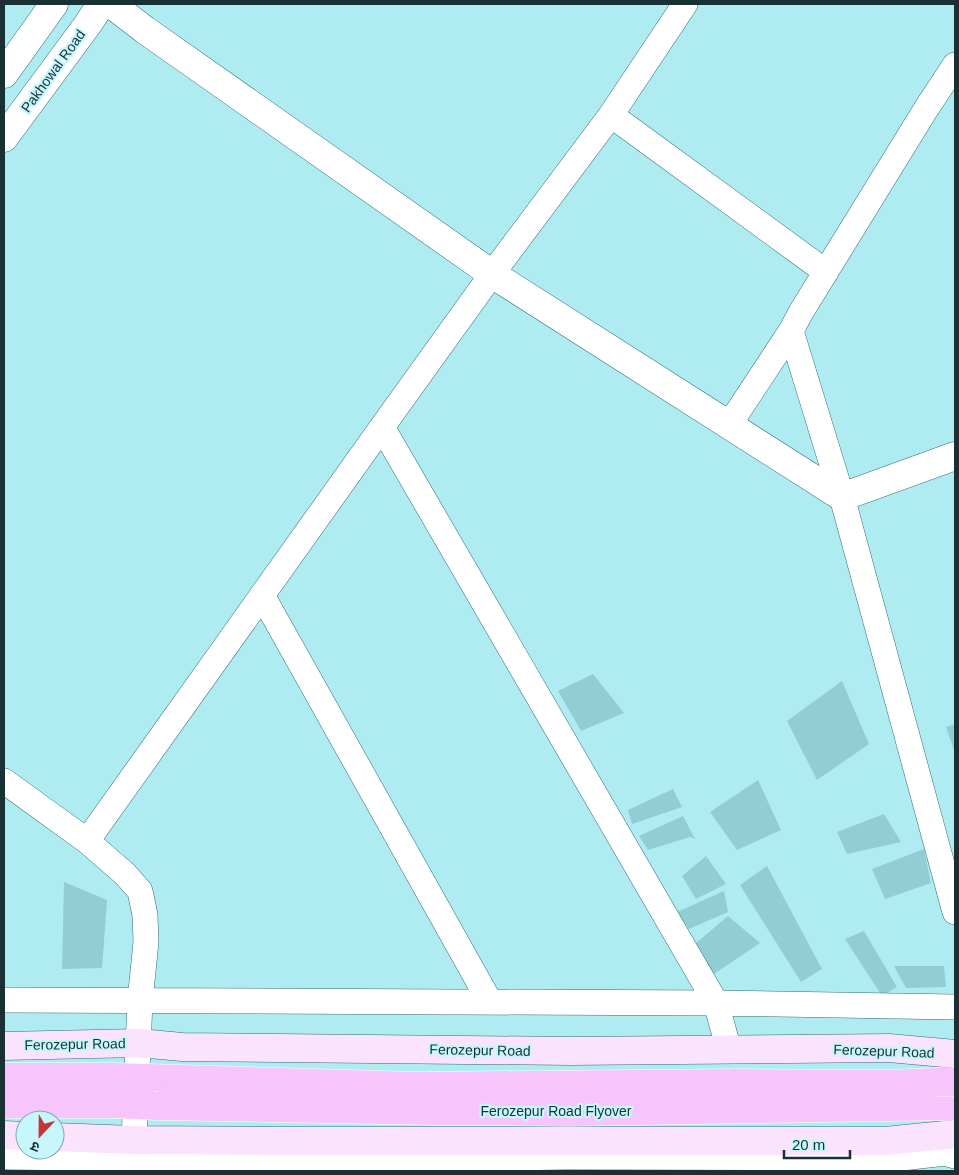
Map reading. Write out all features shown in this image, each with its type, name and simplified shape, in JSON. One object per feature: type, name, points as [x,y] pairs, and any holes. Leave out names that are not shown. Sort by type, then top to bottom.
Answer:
[{"type":"main road","name":"Ferozepur Road","points":[[4,1046],[139,1043],[182,1047],[570,1051],[889,1048],[955,1054]]},
{"type":"main road","name":"Ferozepur Road Flyover","points":[[4,1078],[112,1077],[416,1086],[738,1082],[885,1084],[949,1081]]},
{"type":"main road","points":[[949,1081],[954,1084],[955,1105]]},
{"type":"main road","name":"Ferozepur Road Flyover","points":[[4,1104],[114,1104],[427,1111],[571,1112],[955,1105]]},
{"type":"main road","points":[[65,1137],[134,1140],[342,1158],[566,1157],[885,1141],[955,1134]]},
{"type":"street","points":[[4,74],[56,4],[95,14]]},
{"type":"street","points":[[111,4],[145,30],[492,274],[842,497]]},
{"type":"street","points":[[87,841],[492,274],[611,115],[684,4]]},
{"type":"street","name":"Pakhowal Road","points":[[4,138],[95,14]]},
{"type":"street","points":[[729,425],[791,331],[926,108],[955,65]]},
{"type":"street","points":[[926,108],[955,96]]},
{"type":"street","points":[[611,115],[826,272]]},
{"type":"street","points":[[791,331],[842,497],[955,912]]},
{"type":"street","points":[[382,427],[716,1003],[729,1050]]},
{"type":"street","points":[[842,497],[955,456]]},
{"type":"street","points":[[262,595],[490,1002]]},
{"type":"street","points":[[4,781],[87,841],[125,874],[140,891],[145,915],[146,942],[140,1001],[134,1140]]},
{"type":"street","points":[[4,1000],[716,1003],[955,1007]]},
{"type":"street","points":[[566,1157],[902,1158],[945,1153],[955,1156]]},
{"type":"street","points":[[4,1157],[342,1158]]},
{"type":"building","points":[[593,674],[624,713],[581,731],[558,691]]},
{"type":"building","points":[[842,681],[869,744],[817,780],[787,721]]},
{"type":"building","points":[[955,724],[955,753],[946,727]]},
{"type":"building","points":[[758,780],[781,830],[737,850],[710,812]]},
{"type":"building","points":[[673,789],[682,807],[632,824],[628,810]]},
{"type":"building","points":[[884,814],[901,842],[847,854],[837,832]]},
{"type":"building","points":[[683,816],[695,839],[690,837],[648,850],[639,836]]},
{"type":"building","points":[[924,849],[931,883],[885,899],[872,869]]},
{"type":"building","points":[[706,856],[726,884],[696,899],[682,876]]},
{"type":"building","points":[[767,866],[822,969],[801,982],[740,885]]},
{"type":"building","points":[[64,882],[107,900],[102,968],[62,969]]},
{"type":"building","points":[[724,891],[728,912],[689,929],[677,912]]},
{"type":"building","points":[[728,916],[760,943],[714,974],[695,944]]},
{"type":"building","points":[[864,931],[897,987],[882,996],[845,939]]},
{"type":"building","points":[[894,966],[944,966],[946,987],[906,988]]}]
